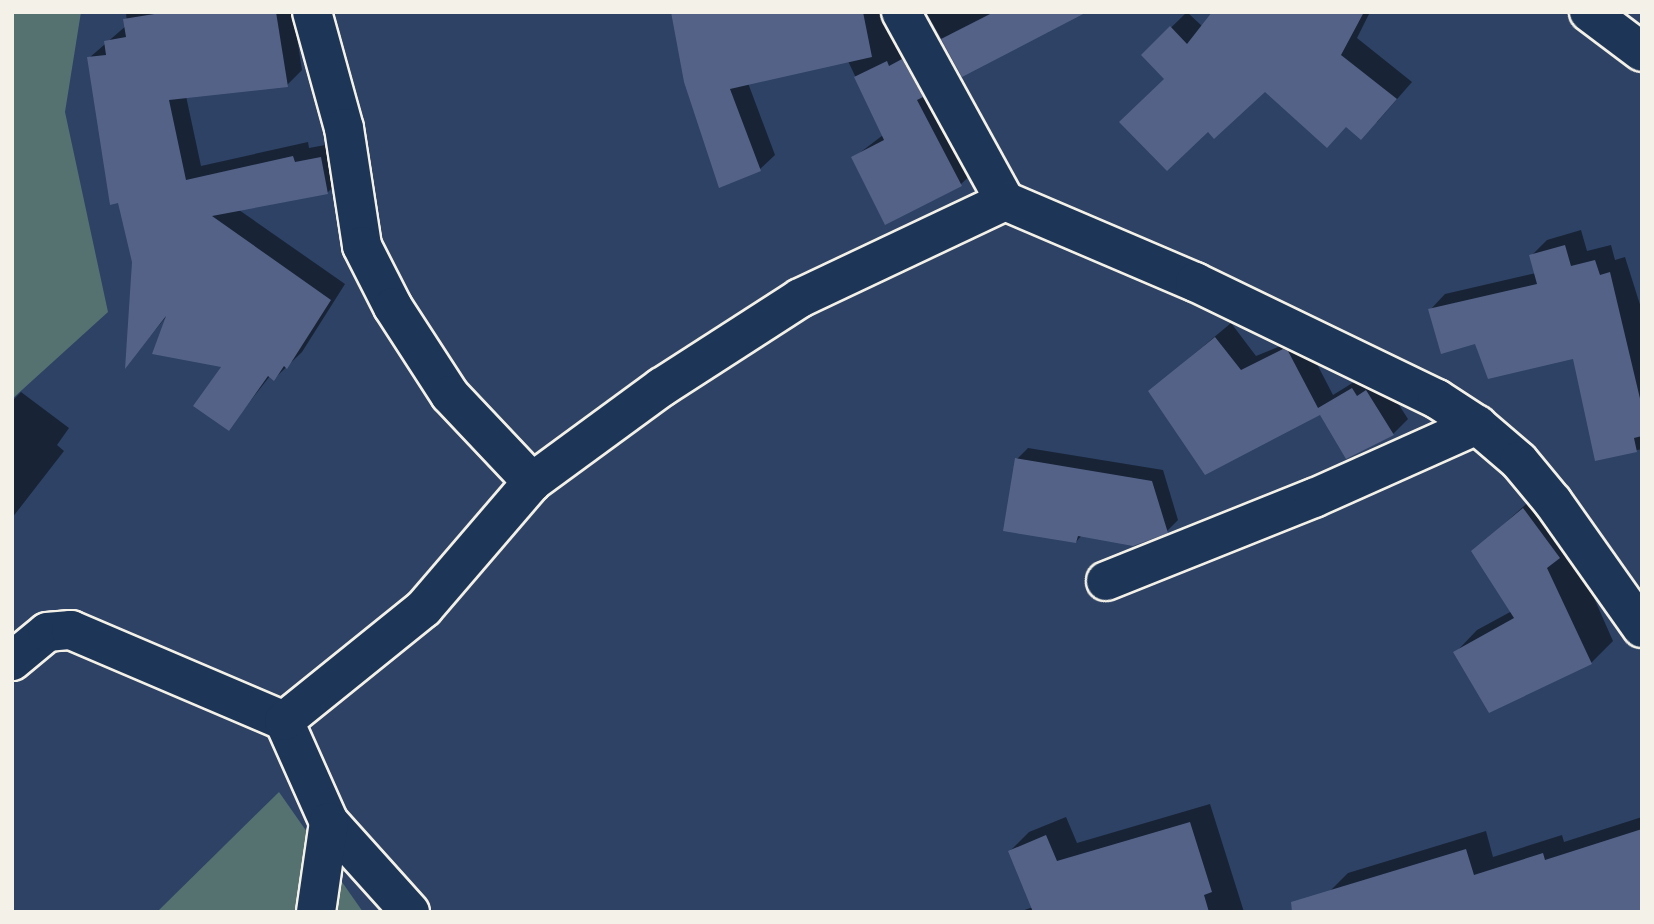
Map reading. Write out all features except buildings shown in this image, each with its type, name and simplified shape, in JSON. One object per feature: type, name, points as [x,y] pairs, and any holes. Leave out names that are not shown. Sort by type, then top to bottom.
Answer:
[{"type":"street","points":[[312,12],[344,128],[362,246],[393,307],[450,395],[532,482]]},
{"type":"street","points":[[901,12],[1005,201],[1195,282],[1437,399],[1476,425],[1519,461],[1553,502],[1642,628]]},
{"type":"street","points":[[1589,12],[1642,52]]},
{"type":"street","points":[[284,721],[424,608],[532,482],[662,387],[800,298],[1005,201]]},
{"type":"street","points":[[1106,580],[1314,498],[1476,425]]},
{"type":"street","points":[[12,661],[47,632],[71,630],[284,721],[328,822],[410,912]]},
{"type":"street","points":[[316,912],[328,822]]},
{"type":"green space","points":[[12,12],[81,12],[65,112],[108,312],[12,399]]},
{"type":"green space","points":[[279,792],[363,912],[157,912]]}]
